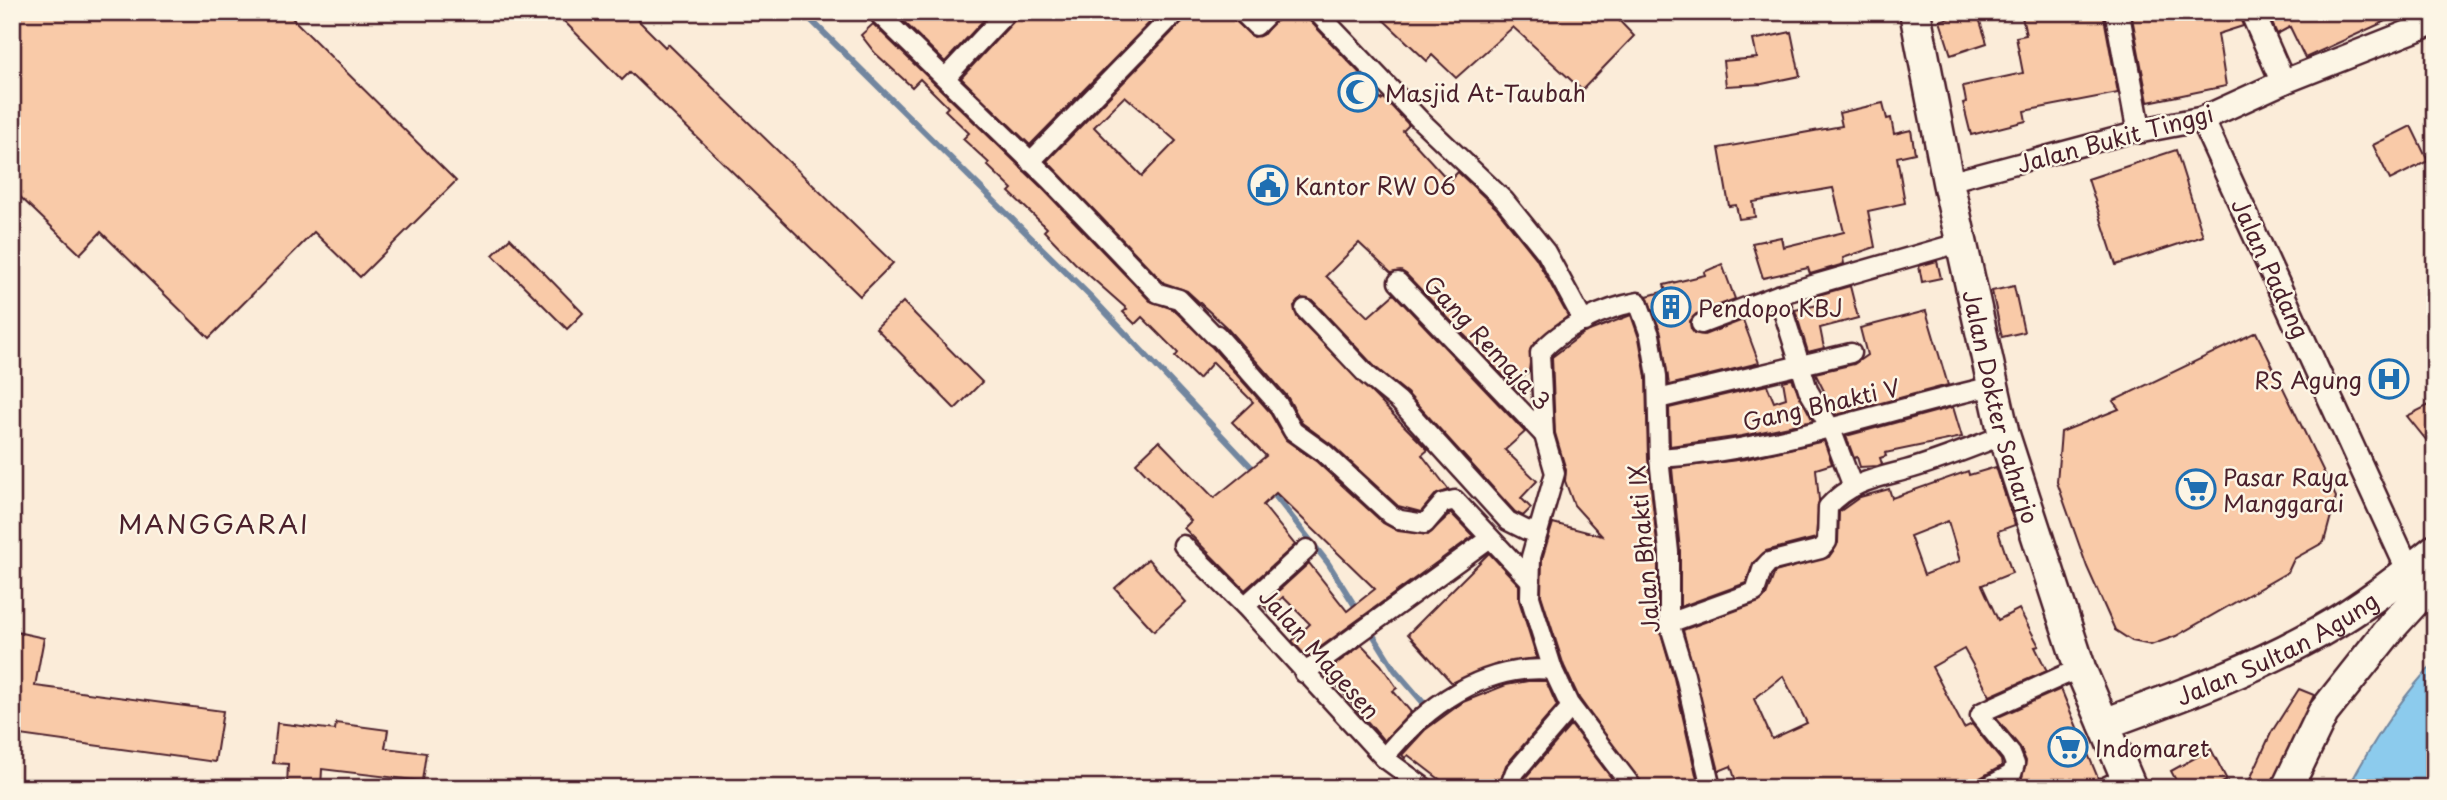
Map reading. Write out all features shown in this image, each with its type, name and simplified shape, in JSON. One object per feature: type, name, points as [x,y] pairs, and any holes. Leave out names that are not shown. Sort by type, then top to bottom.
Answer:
[{"type":"main road","name":"Jalan Dokter Saharjo","points":[[1915,12],[1948,182],[2004,435],[2080,668],[2104,724],[2119,784]]},
{"type":"main road","name":"Jalan Sultan Agung","points":[[2287,788],[2323,713],[2359,667],[2422,575],[2435,550]]},
{"type":"main road","name":"Jalan Sultan Agung","points":[[2104,724],[2217,680],[2319,633],[2422,575]]},
{"type":"main road","points":[[2319,633],[2340,633],[2355,642],[2360,652],[2359,667]]},
{"type":"street","points":[[877,12],[946,77],[1105,236],[1158,293],[1179,299],[1225,342],[1278,404],[1293,431],[1324,453],[1391,515],[1400,520],[1425,524],[1443,503],[1455,500],[1529,579]]},
{"type":"street","points":[[946,77],[1007,12]]},
{"type":"street","points":[[1030,162],[1176,12]]},
{"type":"street","points":[[1242,12],[1256,26],[1270,12]]},
{"type":"street","points":[[1317,12],[1420,120],[1504,200],[1546,252],[1584,322],[1553,337],[1540,353],[1544,435],[1555,472],[1531,557],[1529,579],[1532,607],[1553,670],[1571,707],[1633,788]]},
{"type":"street","points":[[2117,12],[2139,131]]},
{"type":"street","points":[[2252,12],[2283,82]]},
{"type":"street","name":"Jalan Bukit Tinggi","points":[[1948,182],[2139,131],[2202,119],[2283,82],[2435,22]]},
{"type":"street","name":"Jalan Padang","points":[[2202,119],[2422,575]]},
{"type":"street","points":[[1701,324],[1778,295],[1962,242]]},
{"type":"street","name":"Gang Remaja 3","points":[[1398,282],[1544,435]]},
{"type":"street","points":[[1778,295],[1799,366],[1812,399],[1832,429],[1853,487]]},
{"type":"street","name":"Jalan Bhakti IX","points":[[1584,322],[1614,308],[1640,304],[1654,355],[1659,458],[1667,516],[1669,624],[1685,675],[1711,788]]},
{"type":"street","points":[[1305,309],[1367,375],[1399,401],[1508,521],[1526,530],[1538,532]]},
{"type":"street","points":[[1658,399],[1851,353]]},
{"type":"street","name":"Gang Bhakti V","points":[[1659,458],[1711,455],[1832,429],[1993,386]]},
{"type":"street","points":[[1669,624],[1755,592],[1762,570],[1769,562],[1821,549],[1827,542],[1828,506],[1864,480],[1906,470],[2004,435]]},
{"type":"street","points":[[1304,673],[1490,538]]},
{"type":"street","name":"Jalan Magesen","points":[[1183,545],[1245,606],[1384,758],[1425,788]]},
{"type":"street","points":[[1245,606],[1307,549]]},
{"type":"street","points":[[1986,788],[2012,774],[2015,764],[2011,754],[1980,716],[1982,712],[2080,668]]},
{"type":"street","points":[[1384,758],[1405,731],[1475,682],[1514,672],[1553,670]]},
{"type":"street","points":[[1512,780],[1571,707]]},
{"type":"water","points":[[2435,662],[2435,788],[2348,788],[2387,722]]},
{"type":"building","points":[[12,12],[286,12],[456,181],[360,277],[314,232],[209,338],[101,232],[80,254],[12,189]]},
{"type":"building","points":[[555,12],[630,12],[665,47],[668,44],[893,263],[860,296],[630,72],[622,80]]},
{"type":"building","points":[[894,12],[991,12],[945,62]]},
{"type":"building","points":[[1018,12],[1160,12],[1030,145],[961,78],[1015,20]]},
{"type":"building","points":[[1187,12],[1231,12],[1234,20],[1254,37],[1264,34],[1281,12],[1306,12],[1309,20],[1370,84],[1381,100],[1384,98],[1409,125],[1403,131],[1449,181],[1458,172],[1496,208],[1536,258],[1568,316],[1532,346],[1529,371],[1513,386],[1406,274],[1401,271],[1391,273],[1359,243],[1326,276],[1368,317],[1394,294],[1525,432],[1505,450],[1537,481],[1521,498],[1531,508],[1523,516],[1515,512],[1407,393],[1375,367],[1313,301],[1302,298],[1294,306],[1297,317],[1428,450],[1422,455],[1449,490],[1435,495],[1421,512],[1398,506],[1332,445],[1302,423],[1287,396],[1226,327],[1187,291],[1164,283],[1047,161],[1184,20]],"holes":[[[1125,96],[1176,141],[1142,176],[1094,127]]]},
{"type":"building","points":[[1375,12],[1611,12],[1634,36],[1582,90],[1513,27],[1456,78],[1432,55],[1427,61]]},
{"type":"building","points":[[1968,12],[1977,12],[1987,43],[1951,55],[1940,21]]},
{"type":"building","points":[[2021,12],[2103,12],[2118,93],[2024,111],[2026,121],[1971,135],[1963,103],[1966,102],[1963,86],[2023,73],[2016,37],[2026,35]]},
{"type":"building","points":[[2131,12],[2238,12],[2243,26],[2218,34],[2226,86],[2148,102]]},
{"type":"building","points":[[2267,12],[2406,12],[2305,58],[2290,27],[2277,34]]},
{"type":"building","points":[[873,24],[1042,188],[1150,301],[1173,309],[1212,347],[1269,411],[1286,440],[1317,462],[1383,523],[1398,531],[1428,535],[1451,513],[1473,536],[1307,657],[1292,641],[1310,624],[1283,597],[1269,611],[1263,605],[1309,563],[1347,611],[1375,589],[1276,493],[1263,505],[1295,545],[1245,590],[1184,528],[1191,521],[1136,463],[1159,441],[1214,498],[1266,456],[1232,422],[1253,402],[1213,362],[1198,379],[1175,357],[1178,353],[1142,317],[1135,324],[1123,312],[1127,309],[1044,231],[1047,228],[1009,192],[1012,189],[963,139],[969,133],[945,110],[948,107],[920,79],[912,87],[875,53],[861,35]]},
{"type":"building","points":[[1791,32],[1800,76],[1762,84],[1726,86],[1723,61],[1757,58],[1753,40]]},
{"type":"building","points":[[1883,103],[1887,119],[1891,118],[1894,134],[1911,130],[1915,153],[1897,157],[1905,203],[1868,211],[1875,247],[1843,258],[1844,264],[1810,274],[1808,268],[1763,278],[1752,243],[1781,237],[1783,247],[1844,232],[1833,188],[1753,202],[1755,217],[1739,219],[1736,205],[1729,206],[1719,148],[1842,126],[1839,113]]},
{"type":"building","points":[[2411,126],[2428,161],[2390,180],[2373,145]]},
{"type":"building","points":[[2176,150],[2203,236],[2116,265],[2088,179]]},
{"type":"building","points":[[510,238],[583,313],[567,329],[493,255]]},
{"type":"building","points":[[1937,261],[1941,278],[1922,282],[1919,266]]},
{"type":"building","points":[[1722,264],[1735,299],[1696,314],[1690,321],[1691,329],[1694,333],[1704,335],[1743,320],[1759,363],[1669,385],[1661,333],[1647,296],[1666,291],[1664,285],[1705,275],[1704,272]]},
{"type":"building","points":[[1850,286],[1858,318],[1820,328],[1824,348],[1808,352],[1795,310],[1818,305],[1815,296]]},
{"type":"building","points":[[2014,286],[2024,332],[2002,337],[1992,291]]},
{"type":"building","points":[[903,302],[982,382],[955,409],[876,328]]},
{"type":"building","points":[[1926,311],[1948,385],[1836,415],[1815,373],[1854,364],[1867,355],[1860,328]]},
{"type":"building","points":[[1631,315],[1639,338],[1646,377],[1648,458],[1658,553],[1658,623],[1674,678],[1699,788],[1644,788],[1579,698],[1564,666],[1541,595],[1542,559],[1553,523],[1602,536],[1574,505],[1565,481],[1566,470],[1555,433],[1552,357],[1584,333]]},
{"type":"building","name":"Pasar Raya Manggarai","points":[[2256,332],[2336,497],[2324,542],[2294,559],[2288,572],[2176,636],[2151,645],[2132,641],[2115,630],[2087,567],[2057,482],[2061,432],[2119,409],[2113,401]]},
{"type":"building","points":[[1792,379],[1813,421],[1742,436],[1670,446],[1669,408],[1767,385],[1774,402],[1786,398],[1783,381]]},
{"type":"building","points":[[2435,402],[2435,451],[2407,416]]},
{"type":"building","points":[[1953,407],[1962,437],[1885,453],[1886,456],[1880,458],[1882,464],[1878,466],[1860,467],[1857,457],[1854,458],[1846,436]]},
{"type":"building","points":[[1824,441],[1832,464],[1816,469],[1819,500],[1816,538],[1766,551],[1753,563],[1746,583],[1680,607],[1680,551],[1672,468],[1746,459]]},
{"type":"building","points":[[1996,467],[2015,525],[1998,531],[2012,573],[1982,585],[1998,620],[2019,609],[2039,646],[2035,647],[2047,671],[1990,696],[1964,649],[1932,667],[1964,728],[1972,724],[2001,760],[2002,766],[1980,778],[1975,788],[1738,788],[1731,766],[1719,771],[1683,630],[1759,602],[1766,596],[1775,572],[1829,557],[1838,543],[1839,512],[1860,497],[1889,489],[1892,498],[1968,471],[1969,475]],"holes":[[[1948,521],[1960,561],[1924,575],[1910,536]],[[1783,676],[1807,723],[1772,739],[1754,699]]]},
{"type":"building","points":[[1489,553],[1519,585],[1519,600],[1537,658],[1500,663],[1452,683],[1408,634]]},
{"type":"building","points":[[1148,559],[1186,602],[1154,631],[1115,588]]},
{"type":"building","points":[[12,631],[44,638],[35,686],[223,711],[215,762],[12,734]]},
{"type":"building","points":[[1362,645],[1381,665],[1397,688],[1393,691],[1411,712],[1384,741],[1325,672]]},
{"type":"building","points":[[1546,681],[1557,706],[1506,765],[1498,788],[1451,788],[1408,755],[1405,758],[1402,755],[1425,730],[1463,702],[1506,685]]},
{"type":"building","points":[[2061,689],[2098,778],[2089,788],[2010,788],[2021,781],[2026,761],[2020,747],[1996,718]]},
{"type":"building","points":[[2299,689],[2314,695],[2270,788],[2246,788],[2271,733]]},
{"type":"building","points":[[277,723],[335,730],[336,723],[388,730],[385,748],[426,753],[422,781],[322,769],[321,788],[287,786],[288,764],[273,763]]},
{"type":"building","points":[[1571,725],[1619,788],[1521,788],[1525,778]]},
{"type":"building","points":[[2211,749],[2227,780],[2213,788],[2180,788],[2171,771]]},
{"type":"waterway","points":[[803,12],[1093,299],[1256,472]]},
{"type":"waterway","points":[[1269,488],[1328,563],[1395,670],[1427,707]]},
{"type":"place","name":"Masjid At-Taubah","points":[[1358,92]]},
{"type":"place","name":"Kantor RW 06","points":[[1268,185]]},
{"type":"place","name":"Pendopo KBJ","points":[[1671,307]]},
{"type":"place","name":"RS Agung","points":[[2389,379]]},
{"type":"place","name":"Pasar Raya Manggarai","points":[[2196,489]]},
{"type":"place","name":"Indomaret","points":[[2068,747]]},
{"type":"district","name":"MANGGARAI","points":[[214,523]]}]
